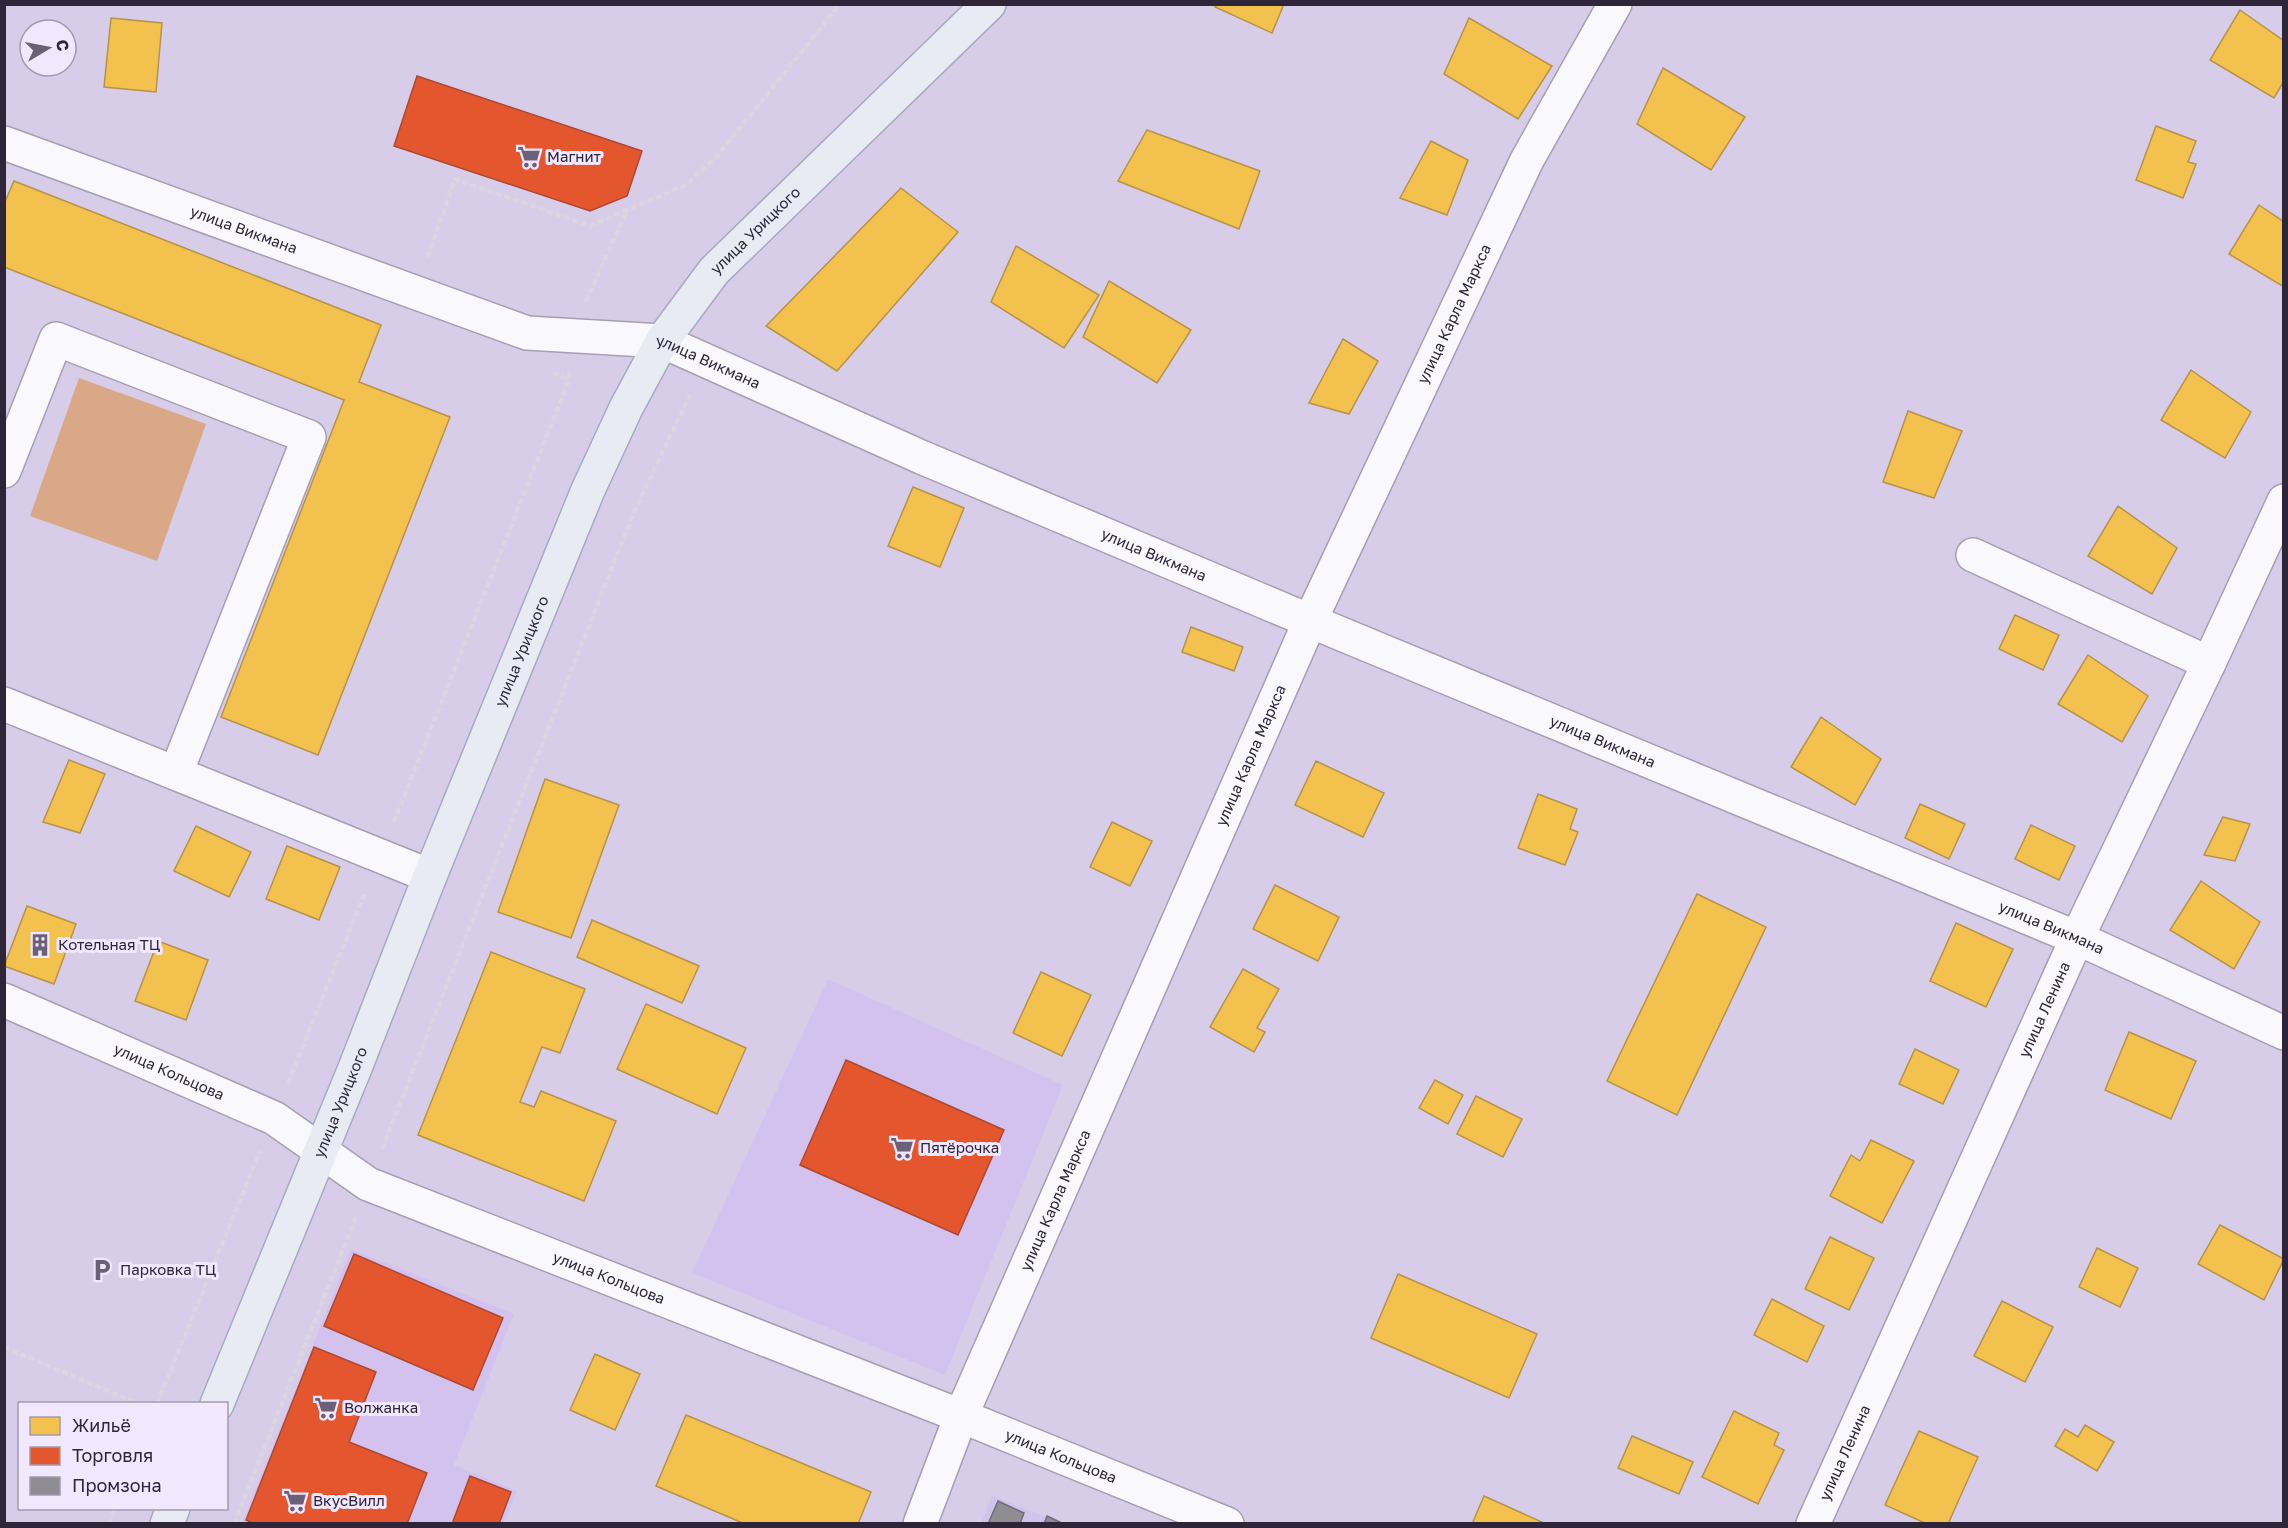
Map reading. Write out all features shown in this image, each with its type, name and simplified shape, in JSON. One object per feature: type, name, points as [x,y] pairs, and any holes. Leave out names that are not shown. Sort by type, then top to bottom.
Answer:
[{"type":"main road","name":"улица Урицкого","points":[[218,1402],[322,1151],[430,876],[588,490],[626,408],[662,341],[714,271],[989,4]]},
{"type":"main road","points":[[167,1524],[173,1510]]},
{"type":"street","name":"улица Карла Маркса","points":[[920,1524],[961,1416],[1310,621],[1527,160],[1615,4]]},
{"type":"street","name":"улица Викмана","points":[[4,143],[526,333],[662,341],[921,457],[1310,621],[2077,938],[2283,1033]]},
{"type":"street","points":[[4,471],[56,339],[309,437],[176,773]]},
{"type":"street","name":"улица Ленина","points":[[1813,1524],[2077,938],[2209,663],[2283,501]]},
{"type":"street","points":[[1973,555],[2209,663]]},
{"type":"street","points":[[4,704],[430,876]]},
{"type":"street","name":"улица Кольцова","points":[[4,1000],[274,1118],[368,1184],[961,1416],[1227,1524]]},
{"type":"path","points":[[415,292],[455,179],[590,226],[686,185],[717,156],[840,4]]},
{"type":"path","points":[[569,380],[571,336],[627,211]]},
{"type":"path","points":[[234,1524],[634,512],[708,361]]},
{"type":"path","points":[[4,1347],[134,1402]]},
{"type":"path","points":[[108,1524],[115,1510]]},
{"type":"shaded area","points":[[79,378],[206,424],[157,561],[30,516]]},
{"type":"shaded area","points":[[828,979],[1063,1085],[945,1375],[692,1273]]},
{"type":"shaded area","points":[[351,1249],[514,1314],[454,1465],[517,1491],[504,1523],[242,1524]]},
{"type":"shaded area","points":[[992,1496],[1061,1523],[981,1524]]},
{"type":"building: Жильё","points":[[1217,4],[1284,4],[1272,33],[1215,7]]},
{"type":"building: Жильё","points":[[2240,10],[2284,41],[2284,81],[2274,98],[2210,60]]},
{"type":"building: Жильё","points":[[111,18],[162,23],[156,92],[104,87]]},
{"type":"building: Жильё","points":[[1469,18],[1552,66],[1518,119],[1444,74]]},
{"type":"building: Жильё","points":[[1663,68],[1745,117],[1711,170],[1637,124]]},
{"type":"building: Жильё","points":[[2156,126],[2196,141],[2188,162],[2196,164],[2183,198],[2136,180]]},
{"type":"building: Жильё","points":[[1147,130],[1260,171],[1239,229],[1118,181]]},
{"type":"building: Жильё","points":[[1431,141],[1468,160],[1447,215],[1400,198]]},
{"type":"building: Жильё","points":[[14,181],[381,325],[359,382],[450,417],[318,755],[221,717],[344,400],[4,267],[4,204]]},
{"type":"building: Жильё","points":[[901,188],[958,232],[837,371],[766,326]]},
{"type":"building: Жильё","points":[[2259,205],[2284,222],[2284,287],[2229,254]]},
{"type":"building: Жильё","points":[[1016,246],[1099,295],[1064,348],[991,302]]},
{"type":"building: Жильё","points":[[1109,281],[1191,330],[1157,383],[1083,337]]},
{"type":"building: Жильё","points":[[1343,339],[1378,361],[1349,414],[1309,403]]},
{"type":"building: Жильё","points":[[2191,370],[2251,412],[2225,458],[2161,420]]},
{"type":"building: Жильё","points":[[1908,411],[1962,431],[1934,498],[1883,482]]},
{"type":"building: Жильё","points":[[913,487],[964,508],[940,567],[888,546]]},
{"type":"building: Жильё","points":[[2118,506],[2177,548],[2152,594],[2088,556]]},
{"type":"building: Жильё","points":[[2015,615],[2059,635],[2043,670],[1999,649]]},
{"type":"building: Жильё","points":[[1191,627],[1243,647],[1234,671],[1182,652]]},
{"type":"building: Жильё","points":[[2088,655],[2148,696],[2122,742],[2058,704]]},
{"type":"building: Жильё","points":[[1821,717],[1881,759],[1855,805],[1791,767]]},
{"type":"building: Жильё","points":[[69,760],[105,774],[80,833],[43,822]]},
{"type":"building: Жильё","points":[[1316,761],[1384,793],[1363,837],[1295,805]]},
{"type":"building: Жильё","points":[[545,779],[619,805],[571,938],[498,912]]},
{"type":"building: Жильё","points":[[1538,794],[1577,809],[1570,829],[1578,832],[1565,865],[1518,848]]},
{"type":"building: Жильё","points":[[1920,804],[1965,824],[1949,859],[1905,838]]},
{"type":"building: Жильё","points":[[2223,817],[2250,824],[2235,861],[2204,855]]},
{"type":"building: Жильё","points":[[1112,822],[1152,841],[1130,886],[1090,867]]},
{"type":"building: Жильё","points":[[2031,825],[2075,846],[2059,880],[2015,859]]},
{"type":"building: Жильё","points":[[196,826],[251,852],[229,897],[174,871]]},
{"type":"building: Жильё","points":[[287,846],[340,867],[319,920],[266,899]]},
{"type":"building: Жильё","points":[[2201,881],[2260,922],[2234,969],[2170,930]]},
{"type":"building: Жильё","points":[[1275,885],[1339,917],[1318,961],[1253,929]]},
{"type":"building: Жильё","points":[[1697,894],[1766,927],[1677,1115],[1607,1081]]},
{"type":"building: Жильё","name":"Котельная ТЦ","points":[[27,906],[76,924],[54,984],[4,966]]},
{"type":"building: Жильё","points":[[592,920],[699,966],[682,1003],[577,957]]},
{"type":"building: Жильё","points":[[1956,923],[2013,949],[1986,1007],[1930,981]]},
{"type":"building: Жильё","points":[[158,941],[208,960],[186,1020],[135,1001]]},
{"type":"building: Жильё","points":[[491,952],[585,989],[560,1053],[542,1047],[520,1102],[534,1107],[541,1091],[616,1121],[584,1201],[418,1135]]},
{"type":"building: Жильё","points":[[1243,969],[1279,989],[1257,1028],[1265,1032],[1254,1052],[1210,1027]]},
{"type":"building: Жильё","points":[[1041,972],[1091,995],[1062,1056],[1013,1033]]},
{"type":"building: Жильё","points":[[646,1004],[746,1048],[717,1114],[617,1069]]},
{"type":"building: Жильё","points":[[2129,1032],[2196,1061],[2171,1119],[2105,1090]]},
{"type":"building: Жильё","points":[[1915,1049],[1959,1070],[1943,1104],[1899,1084]]},
{"type":"building: Жильё","points":[[1435,1080],[1463,1095],[1448,1124],[1419,1108]]},
{"type":"building: Жильё","points":[[1476,1096],[1522,1119],[1503,1157],[1457,1134]]},
{"type":"building: Жильё","points":[[1871,1140],[1914,1161],[1882,1223],[1830,1196],[1851,1155],[1860,1161]]},
{"type":"building: Жильё","points":[[2220,1225],[2284,1259],[2264,1300],[2198,1264]]},
{"type":"building: Жильё","points":[[1830,1237],[1874,1258],[1849,1310],[1805,1289]]},
{"type":"building: Жильё","points":[[2097,1248],[2138,1268],[2120,1307],[2079,1287]]},
{"type":"building: Жильё","points":[[1398,1274],[1537,1334],[1509,1398],[1371,1338]]},
{"type":"building: Жильё","points":[[1772,1299],[1824,1326],[1807,1362],[1754,1335]]},
{"type":"building: Жильё","points":[[2002,1301],[2053,1327],[2025,1382],[1974,1356]]},
{"type":"building: Жильё","points":[[595,1354],[640,1374],[615,1430],[570,1410]]},
{"type":"building: Жильё","points":[[1734,1411],[1779,1433],[1774,1445],[1784,1450],[1758,1504],[1702,1477]]},
{"type":"building: Жильё","points":[[686,1415],[871,1492],[858,1524],[745,1524],[656,1486]]},
{"type":"building: Жильё","points":[[2085,1425],[2114,1442],[2097,1471],[2055,1446],[2065,1429],[2078,1437]]},
{"type":"building: Жильё","points":[[1919,1431],[1978,1457],[1948,1524],[1927,1524],[1885,1505]]},
{"type":"building: Жильё","points":[[1632,1436],[1693,1462],[1679,1494],[1618,1468]]},
{"type":"building: Жильё","points":[[1484,1496],[1544,1523],[1472,1524]]},
{"type":"building: Торговля","points":[[417,76],[642,151],[627,196],[590,211],[394,146]]},
{"type":"building: Торговля","name":"Пятёрочка","points":[[846,1060],[1004,1130],[958,1235],[800,1165]]},
{"type":"building: Торговля","points":[[354,1254],[503,1318],[473,1390],[324,1326]]},
{"type":"building: Торговля","name":"Волжанка","points":[[314,1347],[376,1372],[349,1442],[427,1473],[407,1524],[255,1524],[246,1520]]},
{"type":"building: Торговля","points":[[470,1476],[511,1492],[499,1524],[452,1524]]},
{"type":"building: Промзона","points":[[998,1501],[1024,1513],[1020,1524],[988,1524]]},
{"type":"building: Промзона","points":[[1047,1516],[1064,1524],[1044,1524]]},
{"type":"place","name":"Магнит","points":[[529,157]]},
{"type":"place","name":"Котельная ТЦ","points":[[40,945]]},
{"type":"place","name":"Пятёрочка","points":[[902,1148]]},
{"type":"place","name":"Парковка ТЦ","points":[[102,1270]]},
{"type":"place","name":"Волжанка","points":[[326,1408]]},
{"type":"place","name":"ВкусВилл","points":[[295,1501]]}]
